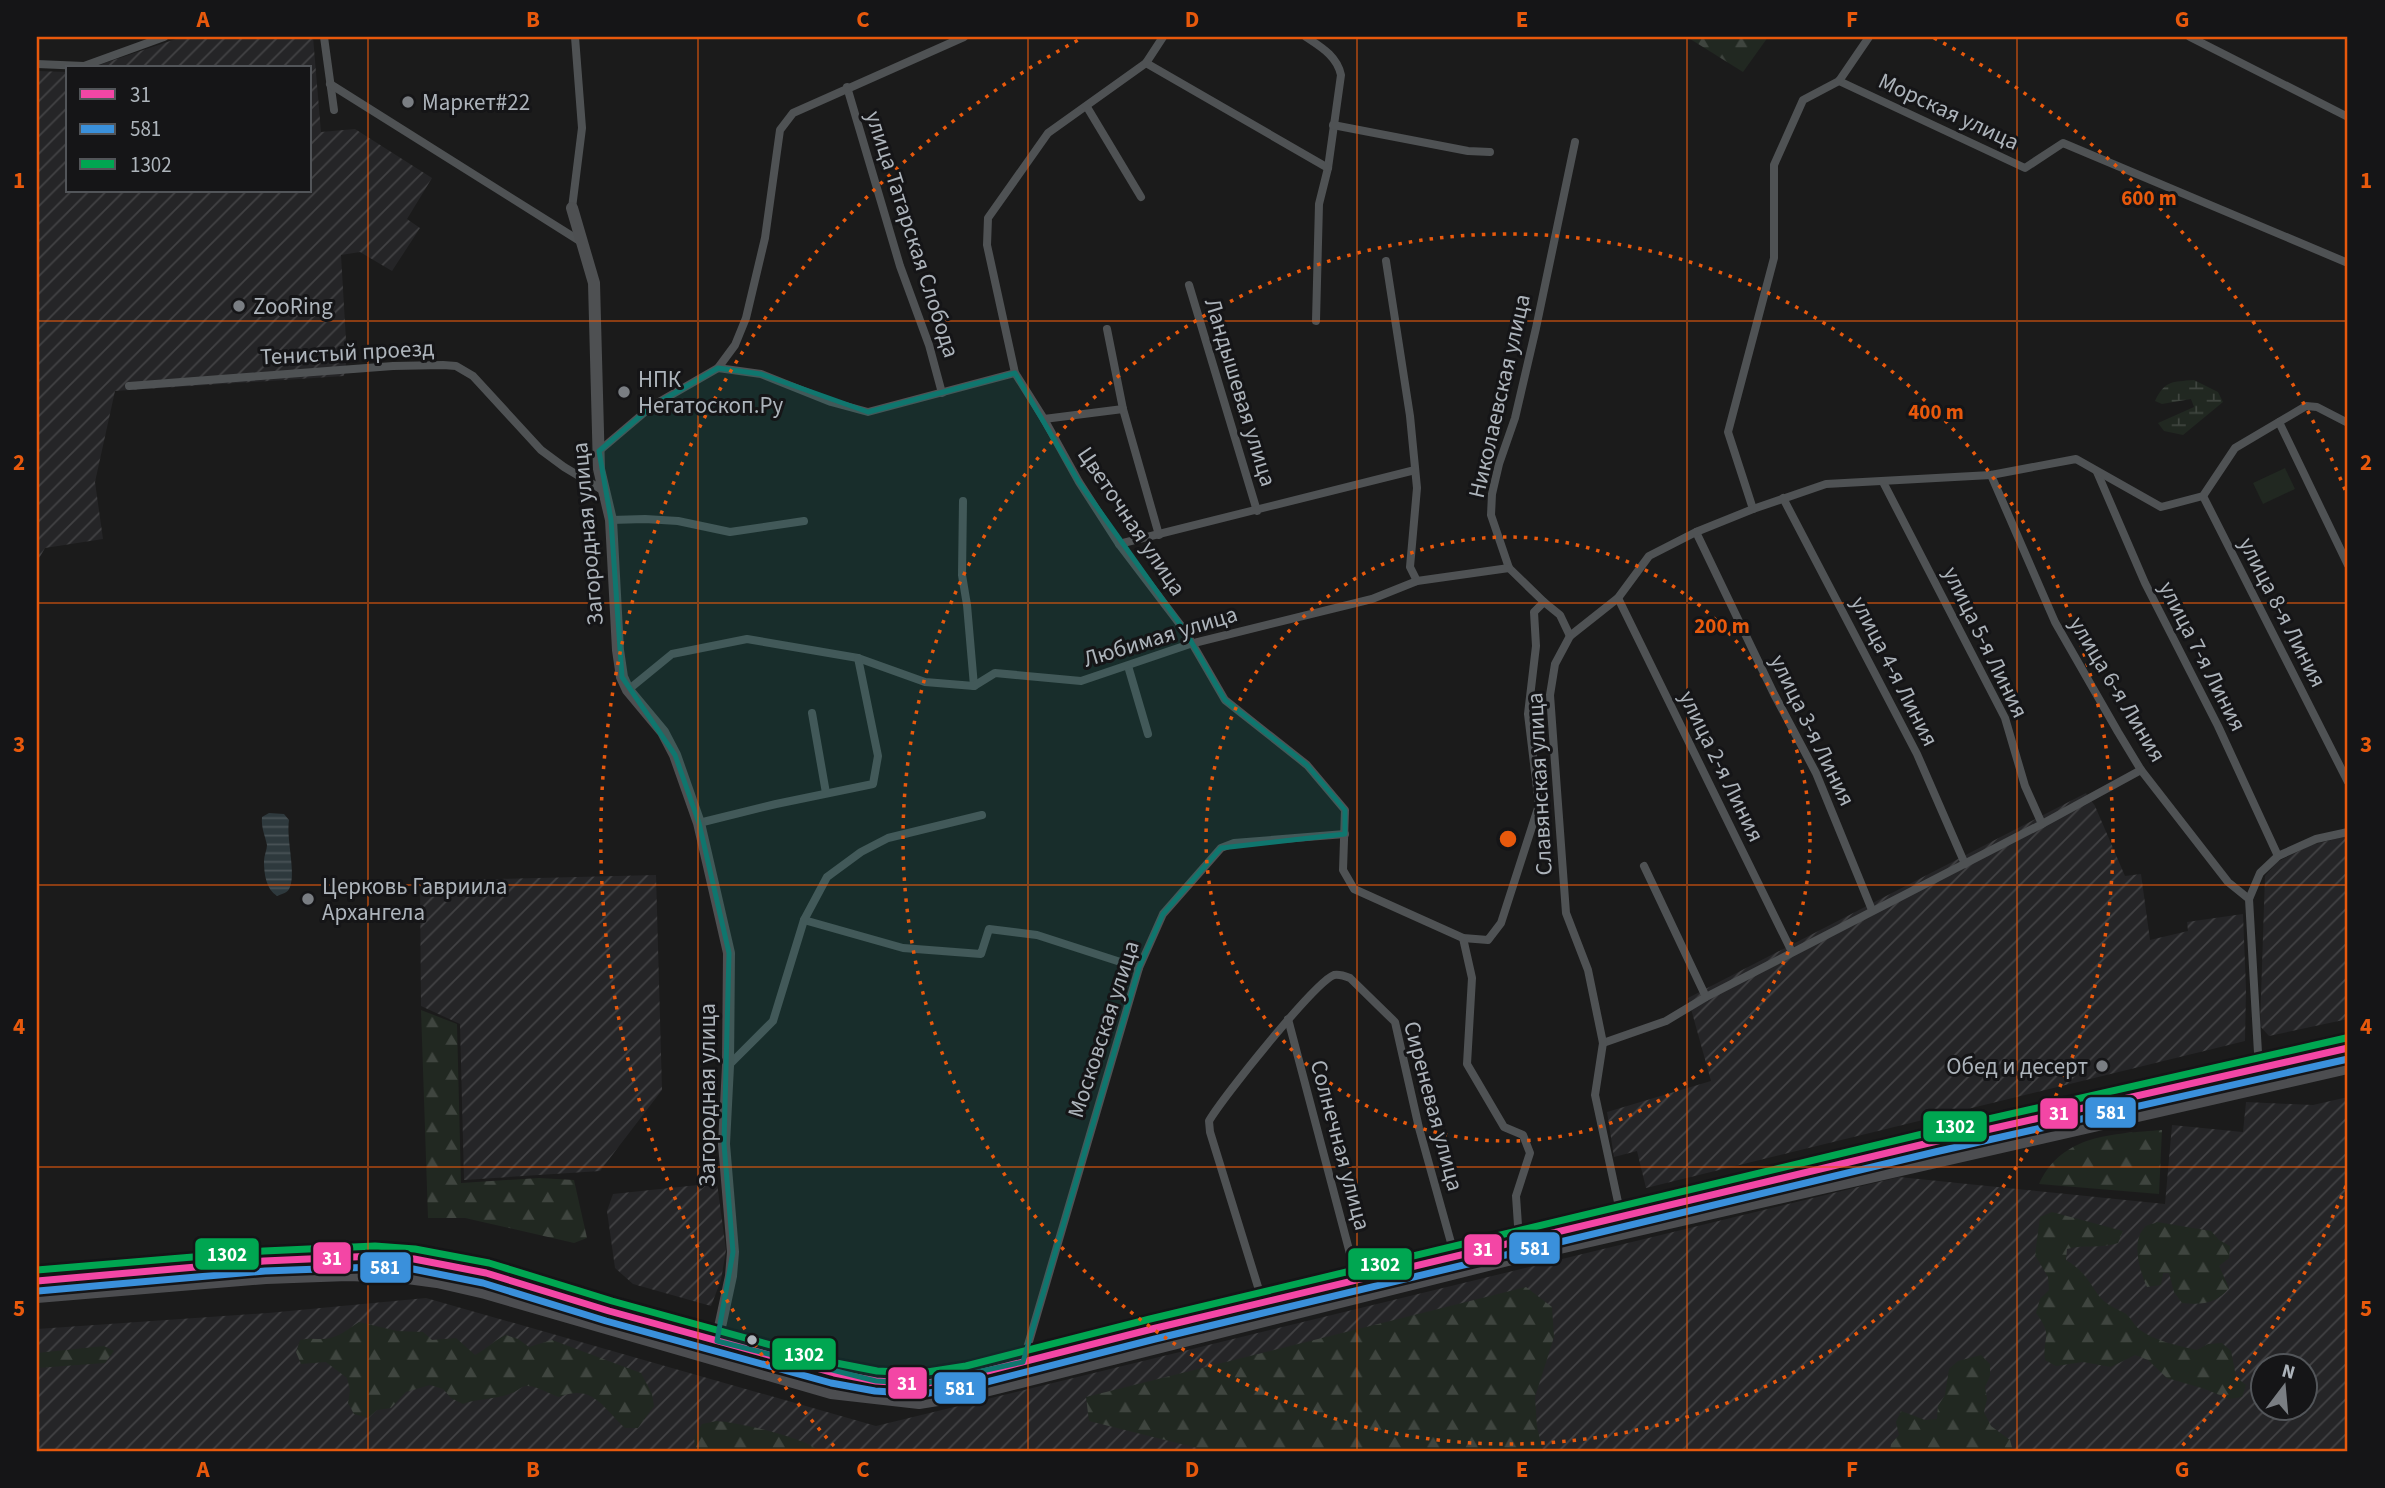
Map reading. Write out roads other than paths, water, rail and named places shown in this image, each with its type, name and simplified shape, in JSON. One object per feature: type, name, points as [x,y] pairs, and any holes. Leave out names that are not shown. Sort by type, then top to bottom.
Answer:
[{"type":"main road","points":[[37,1281],[264,1261],[375,1256],[414,1259],[486,1273],[717,1342],[834,1373],[876,1381],[922,1384],[968,1376],[1519,1240],[1946,1139],[2348,1048]]},
{"type":"main road","points":[[37,1297],[266,1278],[348,1275],[412,1279],[485,1293],[831,1392],[919,1404],[969,1395],[1521,1257],[2348,1068]]},
{"type":"street","points":[[37,64],[84,66],[164,37]]},
{"type":"street","points":[[324,37],[334,110]]},
{"type":"street","name":"Загородная улица","points":[[575,37],[582,128],[572,208],[594,284],[599,469],[611,520],[618,650],[622,677],[628,690],[663,732],[675,754],[699,823],[729,953],[724,1144],[733,1252],[731,1276],[717,1342]]},
{"type":"street","points":[[599,451],[652,406],[718,368],[735,345],[746,318],[765,238],[780,130],[784,121],[793,113],[847,87],[964,37]]},
{"type":"street","points":[[718,368],[761,374],[831,402],[868,412],[1014,373],[987,245],[988,218],[1048,133],[1146,63],[1163,37]]},
{"type":"street","points":[[1306,37],[1322,47],[1339,65],[1341,75],[1328,168],[1319,204],[1316,321]]},
{"type":"street","points":[[1753,509],[1728,432],[1774,258],[1773,165],[1803,100],[1839,80],[1869,37]]},
{"type":"street","points":[[2190,37],[2348,117]]},
{"type":"street","points":[[1146,63],[1328,168]]},
{"type":"street","name":"Морская улица","points":[[1839,80],[2025,168],[2063,143],[2348,263]]},
{"type":"street","points":[[331,85],[583,243]]},
{"type":"street","name":"улица Татарская Слобода","points":[[847,87],[900,266],[929,345],[942,393]]},
{"type":"street","points":[[1087,107],[1141,197]]},
{"type":"street","points":[[1333,125],[1490,152]]},
{"type":"street","name":"Николаевская улица","points":[[1570,636],[1560,615],[1509,568],[1491,515],[1492,494],[1515,418],[1575,142]]},
{"type":"street","points":[[1387,261],[1410,416],[1417,488],[1410,567],[1417,581]]},
{"type":"street","name":"Ландышевая улица","points":[[1189,285],[1257,511]]},
{"type":"street","points":[[1107,329],[1123,409],[1159,535]]},
{"type":"street","name":"Тенистый проезд","points":[[129,386],[393,366],[456,366],[474,376],[541,450],[604,491]]},
{"type":"street","name":"Цветочная улица","points":[[1014,373],[1119,544],[1185,631],[1190,644],[1225,700],[1307,765],[1345,810],[1343,870],[1354,889],[1464,938]]},
{"type":"street","points":[[2203,496],[2235,447],[2306,406],[2317,407],[2348,423]]},
{"type":"street","points":[[1044,419],[1123,409]]},
{"type":"street","points":[[2279,422],[2348,565]]},
{"type":"street","name":"Славянская улица","points":[[1621,1216],[1595,1095],[1603,1043],[1588,970],[1566,913],[1550,695],[1555,664],[1570,636],[1618,598],[1649,556],[1696,532],[1826,484],[1991,475],[2076,459],[2161,507],[2203,496]]},
{"type":"street","points":[[1119,544],[1415,470]]},
{"type":"street","name":"улица 7-я Линия","points":[[2097,472],[2145,583],[2218,726],[2278,856]]},
{"type":"street","name":"улица 6-я Линия","points":[[1991,475],[2055,622],[2141,770],[2228,882],[2249,900]]},
{"type":"street","name":"улица 5-я Линия","points":[[1883,482],[2005,718],[2025,786],[2042,824]]},
{"type":"street","name":"улица 8-я Линия","points":[[2203,496],[2348,782]]},
{"type":"street","name":"улица 4-я Линия","points":[[1783,498],[1917,754],[1965,864]]},
{"type":"street","points":[[963,501],[962,575],[974,686]]},
{"type":"street","points":[[611,520],[678,521],[730,532],[804,521]]},
{"type":"street","name":"улица 3-я Линия","points":[[1696,532],[1774,694],[1816,773],[1872,910]]},
{"type":"street","name":"Любимая улица","points":[[628,690],[673,654],[747,639],[858,658],[925,682],[974,686],[996,673],[1081,681],[1190,644],[1372,599],[1417,581],[1509,568]]},
{"type":"street","name":"улица 2-я Линия","points":[[1618,598],[1792,952]]},
{"type":"street","points":[[1519,1240],[1516,1196],[1530,1153],[1523,1135],[1504,1127],[1468,1065],[1472,978],[1464,938],[1488,940],[1501,923],[1539,805],[1528,714],[1536,646],[1534,612],[1544,602]]},
{"type":"street","points":[[699,823],[873,784],[877,756],[858,658]]},
{"type":"street","points":[[1128,666],[1148,734]]},
{"type":"street","points":[[812,713],[826,793]]},
{"type":"street","points":[[1603,1043],[1666,1021],[1706,997],[2141,770]]},
{"type":"street","points":[[728,1066],[773,1021],[804,920],[827,877],[862,852],[888,838],[982,815]]},
{"type":"street","points":[[2259,1070],[2249,900],[2260,873],[2278,856],[2316,839],[2348,832]]},
{"type":"street","name":"Московская улица","points":[[1023,1362],[1139,968],[1163,914],[1221,848],[1234,843],[1345,834]]},
{"type":"street","points":[[1644,866],[1706,997]]},
{"type":"street","points":[[804,920],[903,948],[981,954],[989,929],[1037,935],[1139,968]]},
{"type":"street","name":"Сиреневая улица","points":[[1288,1019],[1326,980],[1335,975],[1343,975],[1350,978],[1392,1019],[1455,1257]]},
{"type":"street","points":[[1263,1303],[1209,1126],[1212,1116],[1288,1019]]},
{"type":"street","name":"Солнечная улица","points":[[1288,1019],[1357,1280]]},
{"type":"place","name":"Маркет#22","points":[[408,102]]},
{"type":"place","name":"ZooRing","points":[[239,306]]},
{"type":"place","name":"НПК Негатоскоп.Ру","points":[[624,392]]},
{"type":"place","name":"Церковь Гавриила Архангела","points":[[308,899]]},
{"type":"place","name":"Обед и десерт","points":[[2102,1066]]}]
